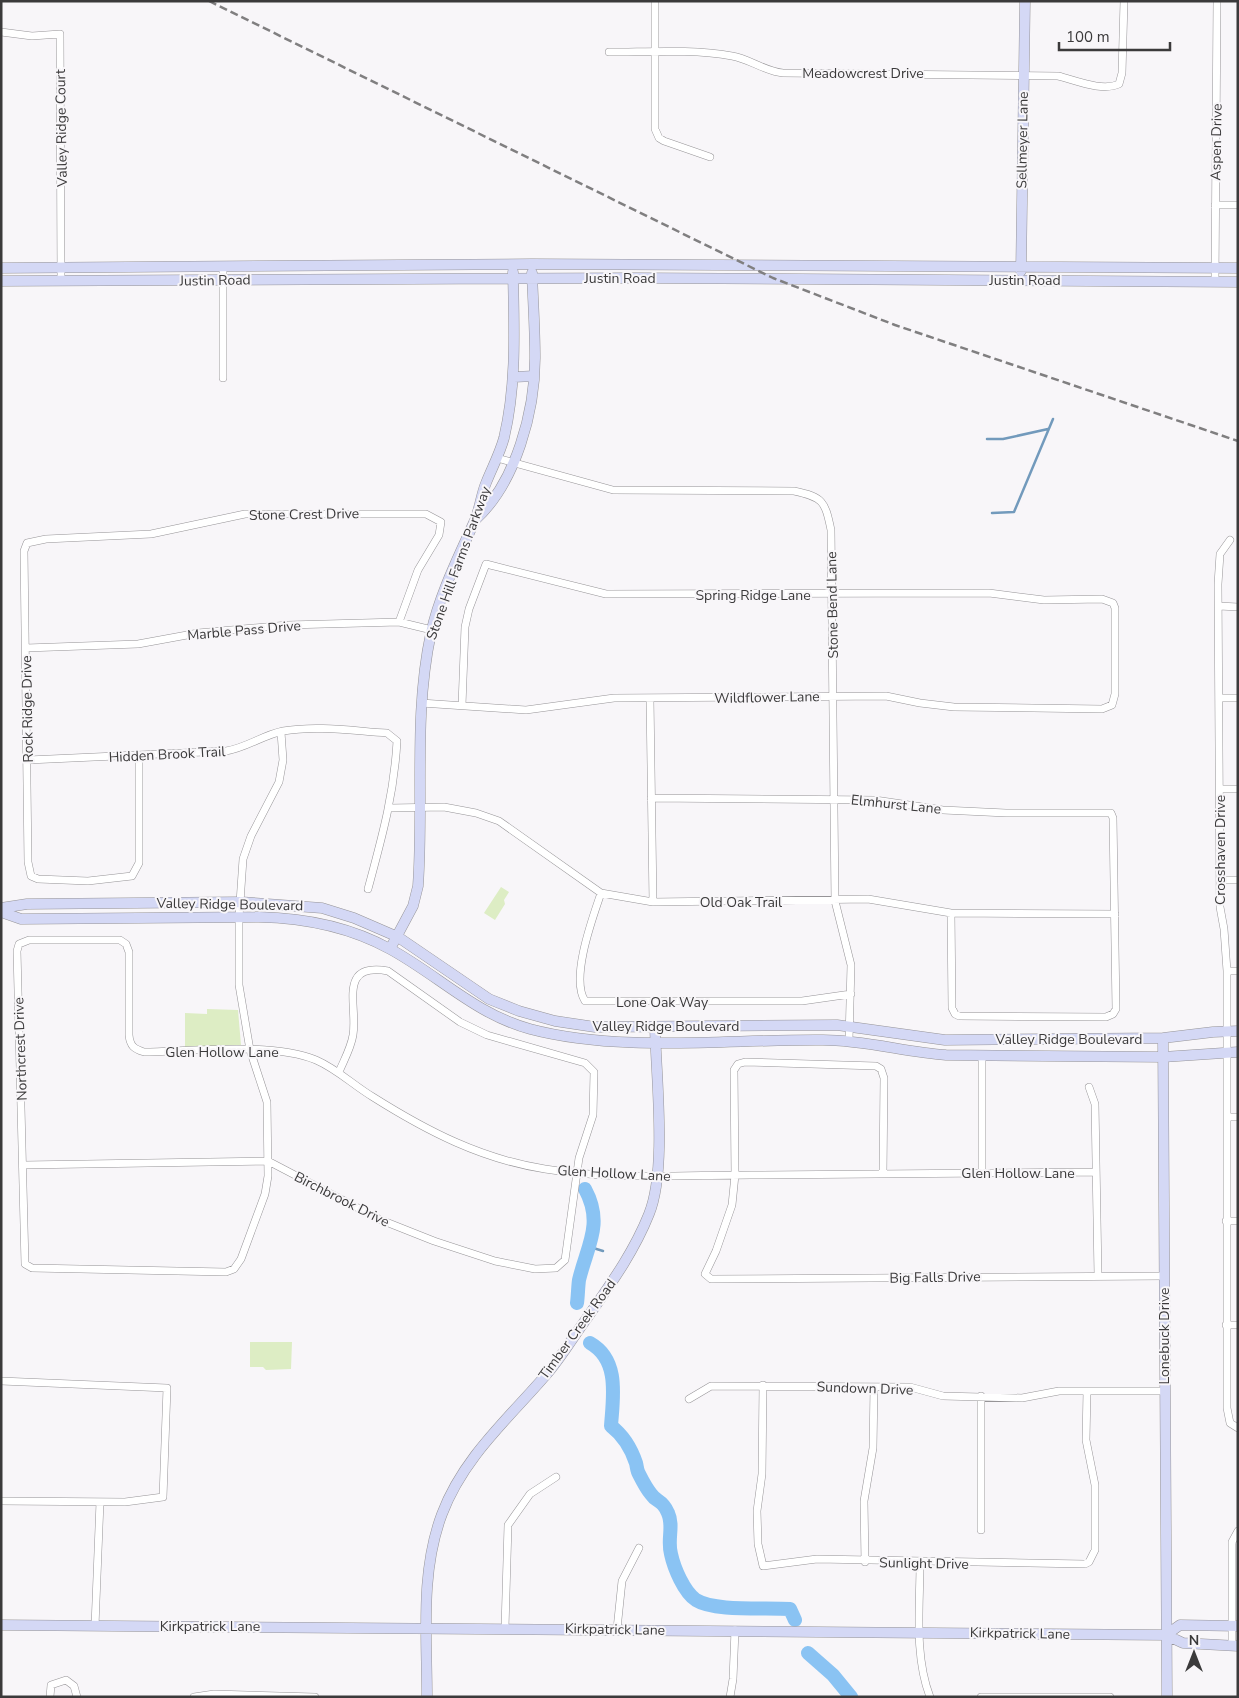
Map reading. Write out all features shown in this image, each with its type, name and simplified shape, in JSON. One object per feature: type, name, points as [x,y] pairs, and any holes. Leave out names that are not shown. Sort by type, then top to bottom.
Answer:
[{"type":"main road","name":"Sellmeyer Lane","points":[[1021,280],[1025,1]]},
{"type":"main road","name":"Justin Road","points":[[1,268],[513,264],[1238,268]]},
{"type":"main road","name":"Stone Hill Farms Parkway","points":[[390,949],[413,906],[418,886],[421,703],[423,671],[432,630],[450,576],[475,519],[485,486],[504,438],[514,377],[513,264]]},
{"type":"main road","points":[[475,519],[490,506],[514,463],[532,396],[535,358],[532,264]]},
{"type":"main road","points":[[361,266],[361,278]]},
{"type":"main road","points":[[1103,280],[1109,274],[1121,275],[1156,268]]},
{"type":"main road","name":"Justin Road","points":[[1,282],[361,278],[1238,282]]},
{"type":"main road","points":[[514,377],[534,376]]},
{"type":"main road","name":"Valley Ridge Boulevard","points":[[1,910],[28,904],[240,902],[322,908],[354,918],[398,937],[489,998],[519,1011],[555,1021],[595,1028],[796,1024],[850,1026],[945,1040],[1163,1038],[1226,1031],[1238,1032]]},
{"type":"main road","name":"Valley Ridge Boulevard","points":[[1,910],[21,918],[282,917],[319,924],[357,934],[390,949],[478,1008],[528,1028],[562,1037],[655,1042],[849,1040],[917,1053],[982,1055],[1163,1057],[1232,1052]]},
{"type":"main road","name":"Timber Creek Road","points":[[427,1697],[427,1581],[432,1549],[442,1514],[454,1485],[476,1452],[502,1421],[552,1368],[622,1266],[650,1213],[657,1176],[655,1027]]},
{"type":"main road","name":"Lonebuck Drive","points":[[1163,1038],[1166,1634]]},
{"type":"main road","points":[[1166,1634],[1180,1624],[1235,1626]]},
{"type":"main road","name":"Kirkpatrick Lane","points":[[1,1625],[1166,1634]]},
{"type":"main road","points":[[1166,1634],[1183,1643],[1235,1645]]},
{"type":"main road","points":[[1166,1634],[1167,1697]]},
{"type":"street","points":[[655,1],[655,129],[659,138],[710,157]]},
{"type":"street","name":"Meadowcrest Drive","points":[[609,52],[735,56],[770,72],[783,73],[1058,76],[1113,87],[1119,84],[1122,73],[1124,1]]},
{"type":"street","name":"Aspen Drive","points":[[1215,282],[1217,1]]},
{"type":"street","name":"Valley Ridge Court","points":[[1,32],[32,36],[60,34],[61,281]]},
{"type":"street","points":[[1215,205],[1238,205]]},
{"type":"street","points":[[223,267],[223,378]]},
{"type":"street","name":"Stone Bend Lane","points":[[497,458],[613,490],[794,491],[814,495],[826,507],[831,530],[835,901],[849,954],[851,994],[849,1040]]},
{"type":"street","name":"Stone Crest Drive","points":[[27,543],[46,539],[151,534],[245,514],[426,514],[441,522],[439,535],[418,570],[399,622]]},
{"type":"street","name":"Crosshaven Drive","points":[[1230,540],[1220,554],[1220,906],[1224,929],[1227,971],[1226,1031],[1232,1052],[1227,1117],[1227,1417],[1230,1423],[1238,1428]]},
{"type":"street","name":"Rock Ridge Drive","points":[[27,543],[24,550],[28,862],[31,876],[38,879],[88,881],[132,876],[139,863],[139,756]]},
{"type":"street","name":"Spring Ridge Lane","points":[[462,706],[465,627],[469,609],[486,564],[606,594],[989,593],[1044,600],[1102,599],[1113,603],[1115,614],[1115,694],[1112,705]]},
{"type":"street","points":[[1219,606],[1238,607]]},
{"type":"street","name":"Marble Pass Drive","points":[[26,648],[138,644],[198,633],[242,628],[399,622],[432,630]]},
{"type":"street","name":"Wildflower Lane","points":[[421,703],[526,710],[614,698],[886,696],[954,707],[1102,709],[1112,705]]},
{"type":"street","points":[[1219,698],[1238,698]]},
{"type":"street","points":[[650,699],[653,902]]},
{"type":"street","name":"Hidden Brook Trail","points":[[28,760],[139,756],[239,749],[281,732],[301,729],[392,735],[397,741],[390,808]]},
{"type":"street","points":[[268,1161],[267,1102],[250,1050],[240,985],[239,917],[244,859],[251,836],[279,782],[283,760],[281,732]]},
{"type":"street","points":[[1220,789],[1238,789]]},
{"type":"street","name":"Elmhurst Lane","points":[[651,798],[833,798],[875,800],[943,810],[1006,813],[1111,813],[1113,818],[1116,914]]},
{"type":"street","points":[[368,889],[390,808]]},
{"type":"street","name":"Old Oak Trail","points":[[390,808],[457,808],[498,822],[601,892],[653,902],[868,900],[890,902],[951,914],[1116,914]]},
{"type":"street","points":[[1220,880],[1238,880]]},
{"type":"street","name":"Lone Oak Way","points":[[601,892],[583,948],[580,988],[585,1001],[802,1001],[851,994]]},
{"type":"street","points":[[951,914],[952,1008],[955,1014],[959,1016],[1106,1017],[1113,1014],[1116,1009],[1116,914]]},
{"type":"street","name":"Northcrest Drive","points":[[128,986],[129,952],[126,944],[120,940],[29,940],[18,944],[25,1264],[32,1268],[226,1272],[234,1269],[241,1260],[265,1194],[268,1161]]},
{"type":"street","name":"Birchbrook Drive","points":[[24,1165],[268,1161],[380,1220],[495,1262],[535,1269],[556,1268],[565,1260],[579,1158],[593,1115],[594,1076],[590,1066],[487,1035],[460,1022],[388,971],[366,970],[356,979],[352,996],[353,1034],[339,1072]]},
{"type":"street","points":[[1227,971],[1238,971]]},
{"type":"street","name":"Glen Hollow Lane","points":[[128,986],[129,1035],[130,1043],[134,1049],[144,1052],[276,1050],[314,1059],[339,1072],[360,1089],[436,1134],[473,1151],[543,1169],[578,1174],[657,1176],[1096,1172]]},
{"type":"street","points":[[982,1055],[982,1173]]},
{"type":"street","points":[[735,1175],[734,1070],[738,1064],[745,1062],[867,1065],[882,1069],[884,1078],[883,1174]]},
{"type":"street","points":[[1089,1087],[1095,1104],[1098,1275]]},
{"type":"street","points":[[1227,1117],[1238,1117]]},
{"type":"street","name":"Big Falls Drive","points":[[735,1175],[732,1205],[716,1251],[705,1271],[707,1278],[1164,1276]]},
{"type":"street","points":[[1226,1221],[1238,1221]]},
{"type":"street","points":[[1226,1325],[1238,1325]]},
{"type":"street","points":[[1,1381],[167,1388],[163,1497],[125,1502],[1,1501]]},
{"type":"street","name":"Sundown Drive","points":[[689,1399],[711,1386],[763,1385],[910,1387],[943,1396],[1022,1398],[1059,1391],[1164,1391]]},
{"type":"street","name":"Sunlight Drive","points":[[763,1385],[762,1474],[757,1511],[758,1544],[763,1566],[817,1559],[865,1562],[1085,1564],[1092,1558],[1095,1550],[1095,1485],[1086,1440],[1087,1391]]},
{"type":"street","points":[[865,1562],[864,1501],[873,1448],[874,1387]]},
{"type":"street","points":[[981,1396],[981,1530]]},
{"type":"street","points":[[505,1628],[508,1526],[530,1494],[556,1477]]},
{"type":"street","points":[[95,1626],[100,1502]]},
{"type":"street","points":[[1235,1645],[1232,1542],[1238,1532]]},
{"type":"street","points":[[617,1629],[622,1581],[639,1548]]},
{"type":"street","points":[[920,1563],[921,1668],[930,1697]]},
{"type":"street","points":[[730,1697],[734,1678],[735,1630]]},
{"type":"street","points":[[50,1697],[52,1685],[66,1680],[74,1686],[77,1697]]},
{"type":"street","points":[[194,1697],[214,1694],[315,1697]]},
{"type":"street","points":[[981,1697],[1110,1696]]},
{"type":"green space","points":[[501,887],[509,892],[504,900],[505,904],[495,920],[484,913]]},
{"type":"green space","points":[[207,1009],[238,1010],[241,1045],[185,1047],[185,1013],[207,1014]]},
{"type":"green space","points":[[250,1342],[292,1342],[291,1369],[266,1370],[263,1367],[250,1367]]},
{"type":"waterway","points":[[992,513],[1014,512],[1053,419]]},
{"type":"waterway","points":[[987,439],[1003,439],[1048,429]]},
{"type":"waterway","points":[[577,1303],[579,1280],[594,1224],[591,1202],[585,1189]]},
{"type":"waterway","points":[[590,1247],[603,1251]]},
{"type":"waterway","points":[[590,1343],[600,1350],[610,1369],[613,1391],[611,1426],[620,1434],[629,1447],[638,1473],[647,1489],[653,1497],[664,1505],[670,1518],[671,1554],[677,1573],[687,1591],[696,1600],[715,1606],[790,1609],[795,1620]]},
{"type":"waterway","points":[[808,1653],[833,1675],[851,1697]]},
{"type":"railway","points":[[209,1],[773,278],[895,325],[1238,441]]}]
